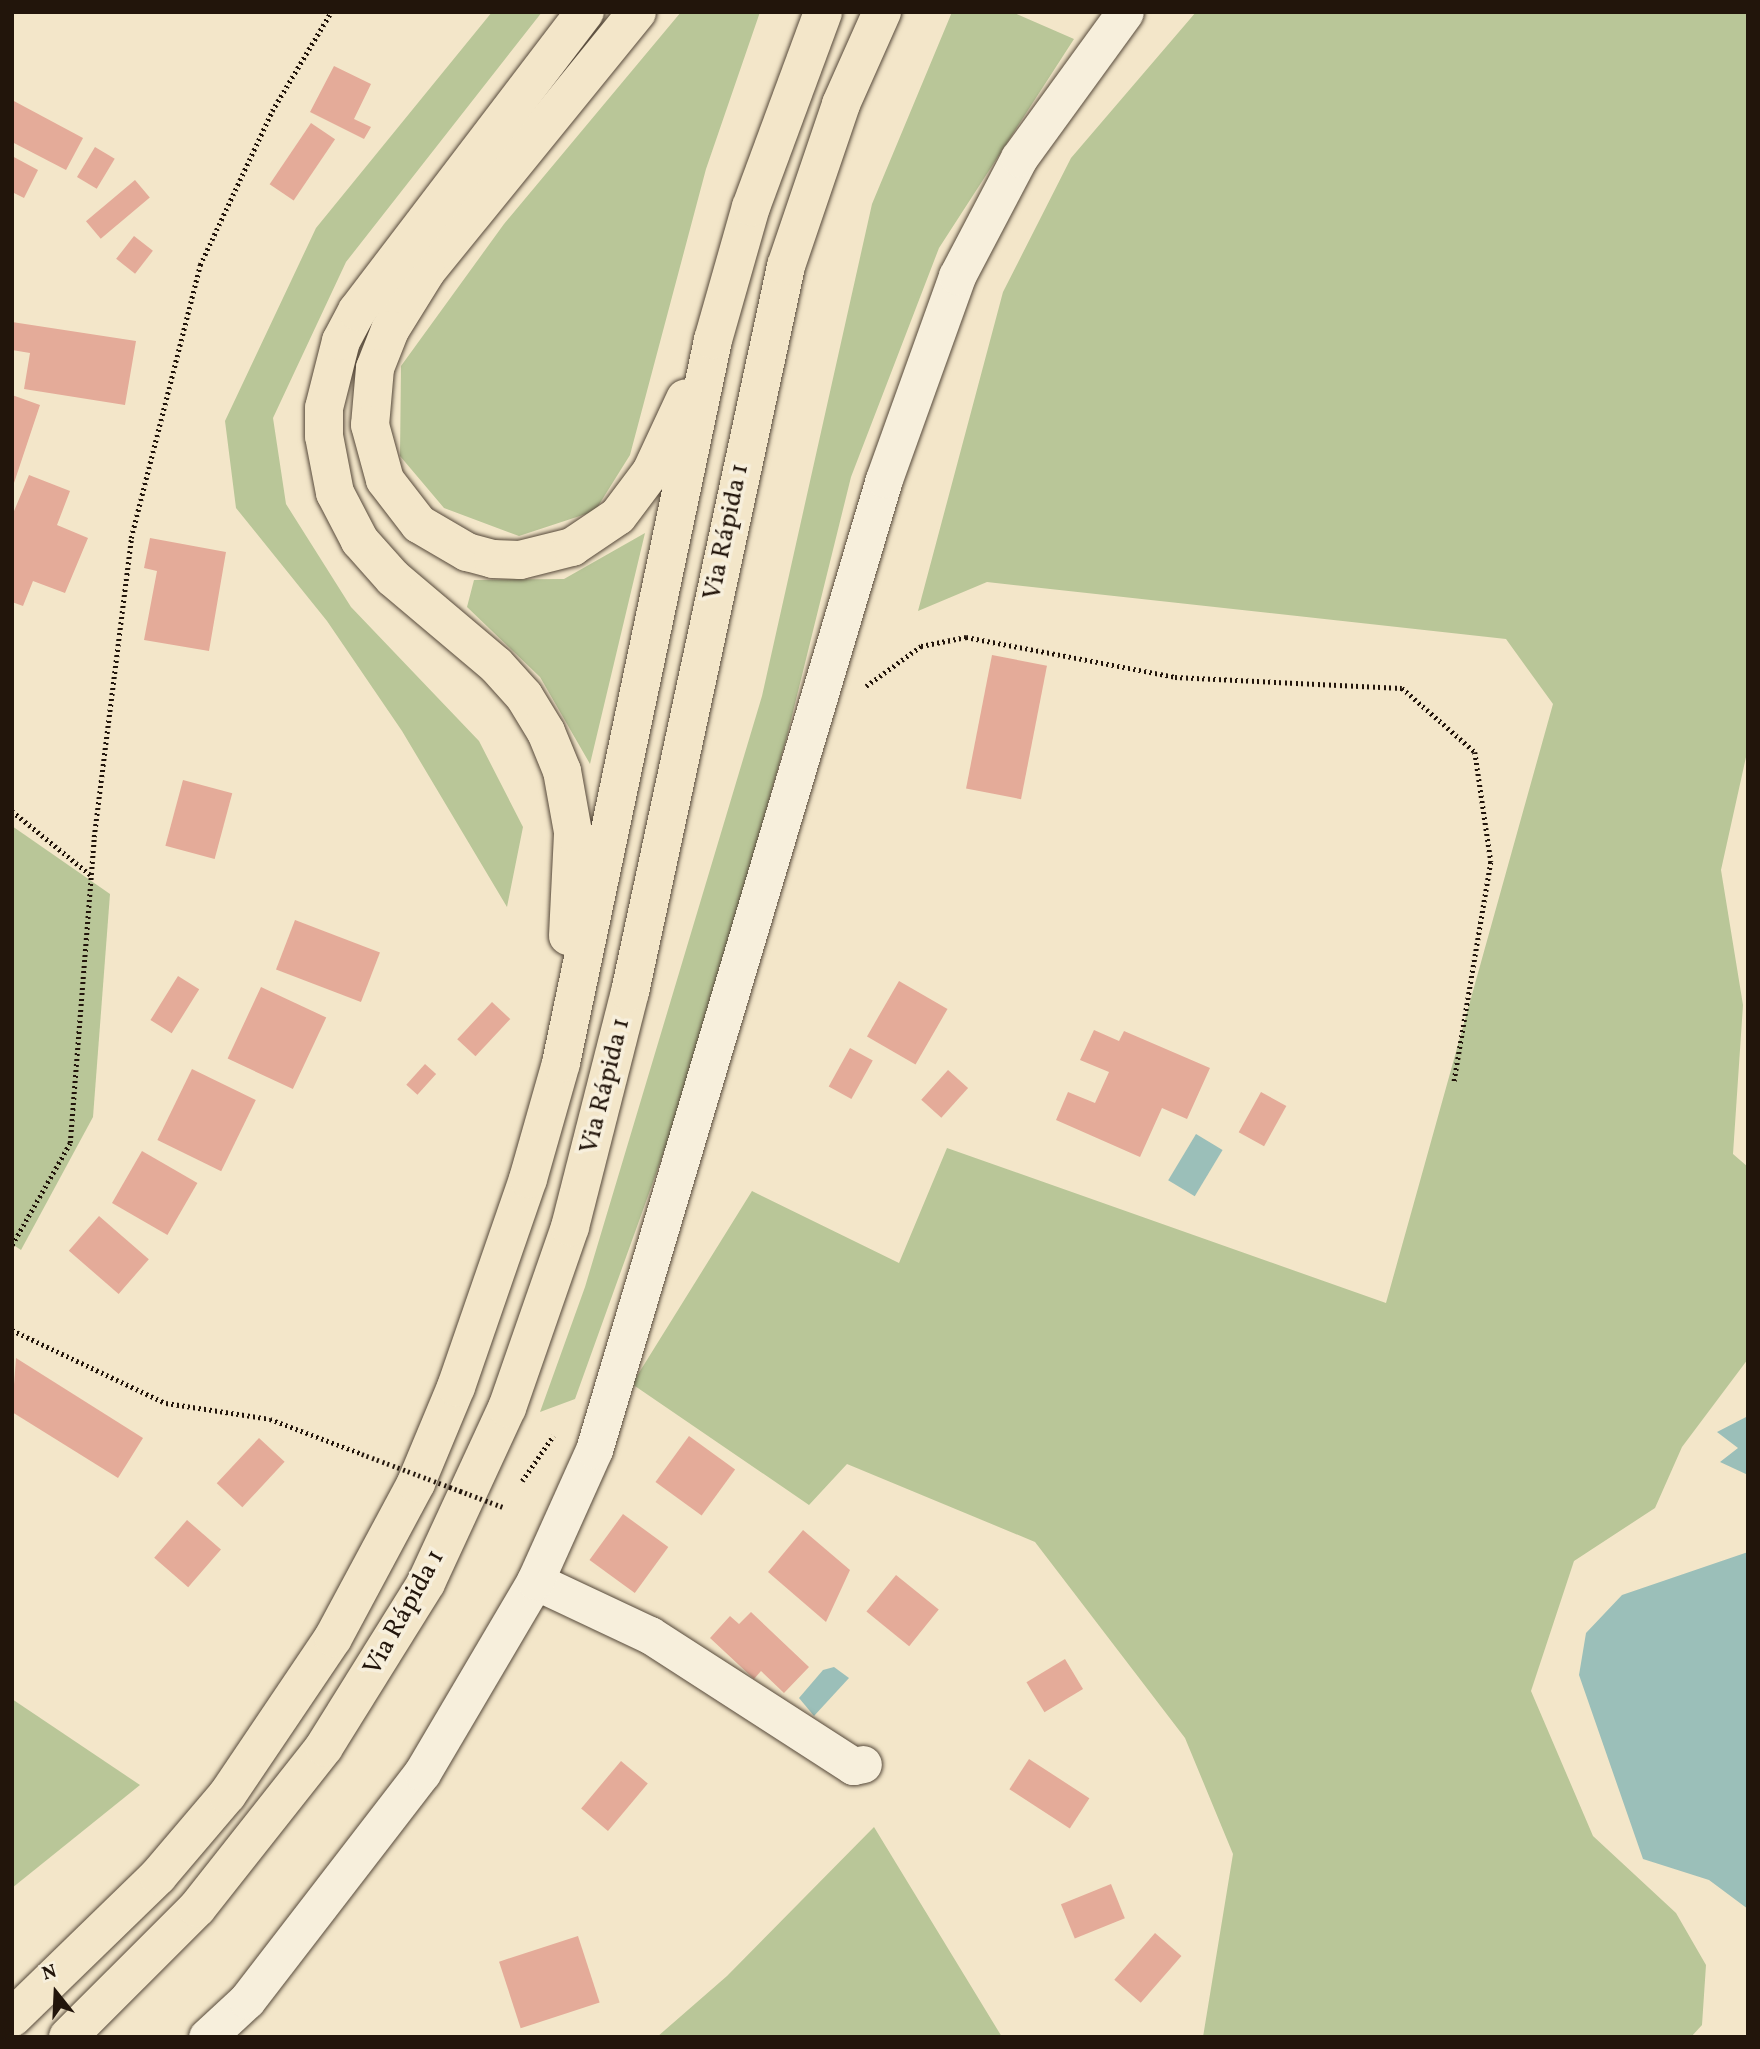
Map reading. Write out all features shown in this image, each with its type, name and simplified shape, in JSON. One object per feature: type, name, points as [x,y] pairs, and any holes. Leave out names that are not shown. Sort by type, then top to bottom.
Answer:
[{"type":"highway","points":[[561,1063],[573,832],[562,771],[546,732],[524,696],[496,665],[393,578],[360,541],[335,493],[324,436],[324,408],[341,341],[357,311],[585,12]]},
{"type":"highway","points":[[637,12],[426,272],[390,330],[370,396],[374,453],[400,504],[441,540],[493,559],[520,560],[572,547],[597,534],[636,496],[713,340]]},
{"type":"highway","name":"Via Rápida 1","points":[[12,2018],[158,1876],[227,1795],[333,1638],[416,1483],[456,1387],[528,1179],[561,1063],[713,340],[751,206],[823,12]]},
{"type":"highway","name":"Via Rápida 1","points":[[68,2037],[197,1908],[324,1748],[425,1583],[508,1408],[570,1227],[630,992],[786,266],[833,127],[882,12]]},
{"type":"street","points":[[208,2037],[247,2000],[422,1773],[535,1581],[594,1450],[884,479],[957,276],[1019,158],[1125,12]]},
{"type":"street","points":[[535,1581],[650,1635],[853,1766],[863,1764]]},
{"type":"path","points":[[12,1245],[70,1143],[93,877],[131,538],[200,265],[272,111],[331,12]]},
{"type":"path","points":[[856,695],[921,646],[965,637],[1175,677],[1402,688],[1475,752],[1491,862],[1454,1083]]},
{"type":"path","points":[[12,811],[93,877]]},
{"type":"path","points":[[12,1330],[166,1403],[270,1419],[503,1507]]},
{"type":"green space","points":[[492,12],[542,12],[346,262],[273,418],[286,504],[351,607],[479,741],[523,827],[507,907],[402,731],[327,621],[236,508],[225,421],[316,228]]},
{"type":"green space","points":[[681,12],[760,12],[706,169],[630,455],[595,511],[519,536],[444,508],[400,456],[401,366],[504,224]]},
{"type":"green space","points":[[952,12],[1012,12],[1074,39],[939,248],[851,477],[787,736],[694,1068],[575,1399],[540,1412],[585,1287],[762,696],[872,204]]},
{"type":"green space","points":[[1196,12],[1748,12],[1748,748],[1721,870],[1743,1005],[1733,1154],[1748,1167],[1748,1359],[1682,1447],[1655,1508],[1574,1561],[1531,1691],[1593,1836],[1676,1913],[1706,1965],[1702,2025],[1691,2037],[1203,2037],[1233,1854],[1185,1738],[1035,1542],[847,1464],[809,1505],[632,1384],[752,1191],[899,1263],[947,1148],[1386,1303],[1553,704],[1506,639],[987,582],[918,611],[1003,292],[1071,158]]},
{"type":"green space","points":[[645,533],[590,764],[540,677],[467,607],[474,580],[564,579]]},
{"type":"green space","points":[[12,826],[110,894],[93,1117],[21,1250],[12,1244]]},
{"type":"green space","points":[[12,1699],[140,1785],[12,1888]]},
{"type":"green space","points":[[874,1827],[1002,2037],[657,2037],[727,1976]]},
{"type":"water","points":[[1196,1134],[1223,1150],[1195,1196],[1168,1180]]},
{"type":"water","points":[[1748,1416],[1748,1475],[1720,1462],[1738,1448],[1717,1432]]},
{"type":"water","points":[[1748,1552],[1748,1909],[1709,1880],[1643,1859],[1579,1675],[1586,1633],[1622,1595]]},
{"type":"water","points":[[834,1667],[849,1678],[814,1716],[799,1698],[823,1670]]},
{"type":"building","points":[[334,66],[371,84],[354,119],[371,127],[364,139],[310,112]]},
{"type":"building","points":[[12,100],[83,138],[66,170],[12,142]]},
{"type":"building","points":[[311,123],[335,139],[294,201],[270,184]]},
{"type":"building","points":[[95,147],[115,159],[97,189],[77,177]]},
{"type":"building","points":[[12,156],[38,170],[24,198],[12,192]]},
{"type":"building","points":[[135,180],[150,198],[101,239],[86,221]]},
{"type":"building","points":[[134,236],[153,251],[135,274],[116,259]]},
{"type":"building","points":[[12,322],[136,341],[125,405],[24,389],[30,353],[12,350]]},
{"type":"building","points":[[12,395],[40,405],[13,486],[12,486]]},
{"type":"building","points":[[29,475],[70,491],[57,525],[88,538],[65,593],[33,581],[23,606],[12,602],[12,516]]},
{"type":"building","points":[[150,538],[226,552],[209,651],[144,640],[157,571],[144,568]]},
{"type":"building","points":[[992,655],[1047,666],[1021,799],[966,789]]},
{"type":"building","points":[[183,780],[232,793],[215,859],[165,846]]},
{"type":"building","points":[[295,920],[380,953],[361,1002],[276,969]]},
{"type":"building","points":[[178,976],[199,989],[172,1033],[150,1020]]},
{"type":"building","points":[[899,981],[947,1009],[915,1064],[867,1036]]},
{"type":"building","points":[[261,987],[326,1017],[293,1089],[228,1059]]},
{"type":"building","points":[[492,1002],[510,1019],[476,1056],[457,1039]]},
{"type":"building","points":[[1094,1030],[1119,1041],[1124,1031],[1210,1068],[1187,1119],[1162,1108],[1140,1157],[1056,1120],[1068,1092],[1095,1103],[1109,1072],[1080,1060]]},
{"type":"building","points":[[850,1048],[873,1061],[851,1099],[829,1086]]},
{"type":"building","points":[[425,1064],[436,1074],[417,1095],[406,1085]]},
{"type":"building","points":[[192,1069],[256,1100],[221,1171],[157,1140]]},
{"type":"building","points":[[948,1070],[968,1088],[941,1118],[921,1100]]},
{"type":"building","points":[[1261,1092],[1286,1106],[1264,1146],[1239,1132]]},
{"type":"building","points":[[142,1151],[197,1183],[167,1235],[112,1203]]},
{"type":"building","points":[[99,1216],[149,1259],[119,1294],[69,1251]]},
{"type":"building","points":[[16,1358],[143,1438],[118,1478],[12,1412]]},
{"type":"building","points":[[689,1436],[735,1470],[702,1516],[655,1482]]},
{"type":"building","points":[[259,1438],[285,1462],[242,1507],[217,1483]]},
{"type":"building","points":[[623,1514],[668,1547],[635,1593],[589,1560]]},
{"type":"building","points":[[187,1520],[221,1550],[188,1587],[154,1558]]},
{"type":"building","points":[[803,1530],[850,1570],[826,1622],[768,1572]]},
{"type":"building","points":[[896,1575],[939,1610],[909,1646],[866,1612]]},
{"type":"building","points":[[751,1612],[809,1667],[784,1693],[761,1671],[754,1679],[710,1638],[730,1616],[739,1624]]},
{"type":"building","points":[[1065,1659],[1083,1689],[1044,1712],[1026,1682]]},
{"type":"building","points":[[1029,1759],[1089,1798],[1070,1828],[1009,1789]]},
{"type":"building","points":[[621,1761],[648,1783],[608,1831],[581,1808]]},
{"type":"building","points":[[1111,1884],[1125,1918],[1075,1939],[1061,1904]]},
{"type":"building","points":[[1155,1933],[1181,1956],[1141,2003],[1114,1980]]},
{"type":"building","points":[[578,1936],[600,2003],[521,2028],[499,1962]]}]
